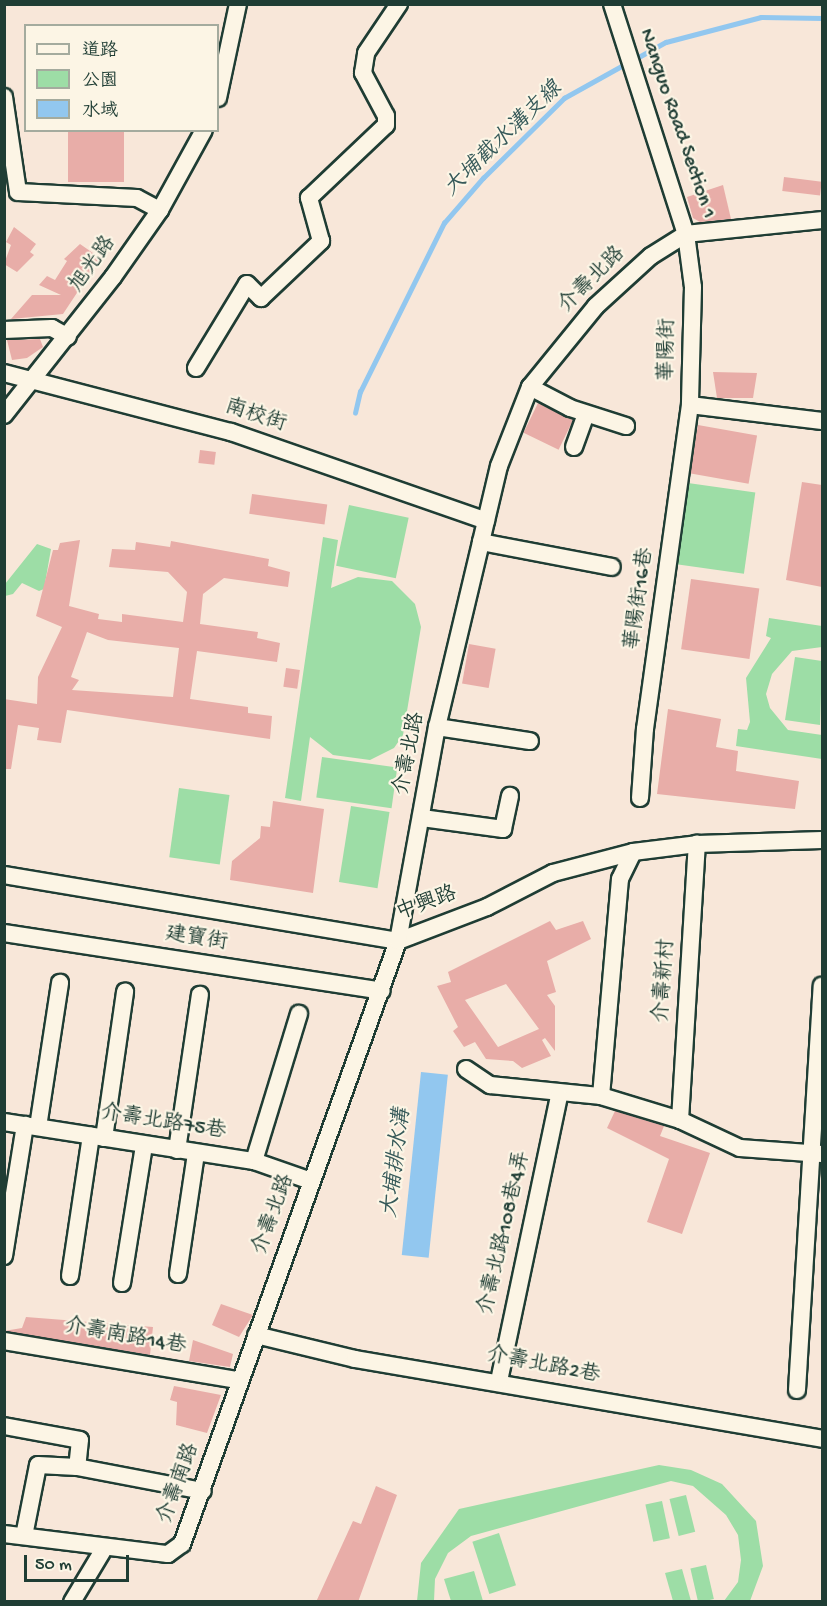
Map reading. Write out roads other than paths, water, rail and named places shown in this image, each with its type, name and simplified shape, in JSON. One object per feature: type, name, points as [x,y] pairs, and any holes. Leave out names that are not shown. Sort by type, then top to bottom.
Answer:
[{"type":"street","points":[[219,93],[238,4]]},
{"type":"street","points":[[196,368],[247,284],[261,298],[321,241],[309,198],[386,125],[386,116],[363,73],[366,53],[399,4]]},
{"type":"street","name":"Nanguo Road Section 1","points":[[612,4],[686,234],[822,220]]},
{"type":"street","points":[[4,97],[18,192],[137,198],[160,210]]},
{"type":"street","name":"旭光路","points":[[4,415],[35,382],[160,210],[203,132]]},
{"type":"street","name":"介壽北路","points":[[256,1335],[382,991],[398,941],[437,727],[499,466],[530,387],[596,306],[651,256],[686,234]]},
{"type":"street","name":"華陽街","points":[[686,234],[693,287],[690,405],[822,420]]},
{"type":"street","points":[[4,330],[52,328],[68,337]]},
{"type":"street","name":"南校街","points":[[4,373],[231,432],[486,521]]},
{"type":"street","points":[[530,387],[586,414],[626,426]]},
{"type":"street","name":"華陽街16巷","points":[[640,798],[645,729],[690,405]]},
{"type":"street","points":[[574,447],[586,414]]},
{"type":"street","points":[[480,542],[612,567]]},
{"type":"street","points":[[437,727],[530,741]]},
{"type":"street","points":[[422,818],[503,829],[510,795]]},
{"type":"street","name":"中興路","points":[[4,875],[398,941],[487,907],[553,873],[633,852],[697,844],[822,840]]},
{"type":"street","name":"介壽新村","points":[[680,1120],[697,844]]},
{"type":"street","points":[[601,1096],[620,879],[633,852]]},
{"type":"street","name":"建寶街","points":[[4,933],[382,991]]},
{"type":"street","points":[[4,1256],[60,983]]},
{"type":"street","points":[[797,1390],[817,1154],[822,986]]},
{"type":"street","points":[[70,1276],[125,992]]},
{"type":"street","points":[[177,1149],[200,995]]},
{"type":"street","points":[[255,1161],[300,1014]]},
{"type":"street","points":[[466,1069],[490,1085],[559,1096],[601,1096],[680,1120],[740,1148],[817,1154]]},
{"type":"street","name":"介壽北路108巷4弄","points":[[500,1381],[559,1096]]},
{"type":"street","name":"介壽北路75巷","points":[[4,1122],[255,1161],[311,1181]]},
{"type":"street","points":[[122,1283],[144,1145]]},
{"type":"street","points":[[178,1274],[196,1153]]},
{"type":"street","name":"介壽北路2巷","points":[[256,1335],[355,1359],[500,1381],[822,1439]]},
{"type":"street","name":"介壽南路","points":[[4,1534],[168,1554],[182,1544],[203,1491],[238,1380],[256,1335]]},
{"type":"street","name":"介壽南路14巷","points":[[4,1341],[238,1380]]},
{"type":"street","points":[[4,1426],[80,1440],[77,1467]]},
{"type":"street","points":[[24,1536],[38,1465],[77,1467],[203,1491]]},
{"type":"street","points":[[72,1602],[105,1548]]},
{"type":"water","points":[[421,1072],[448,1075],[429,1258],[402,1255]]},
{"type":"waterway","name":"大埔截水溝支線","points":[[635,59],[666,42],[761,17],[822,18]]},
{"type":"waterway","name":"大埔截水溝支線","points":[[355,413],[360,392],[444,223],[483,178],[564,98],[627,63]]},
{"type":"water label","name":"大埔排水溝","points":[[398,1163]]}]
